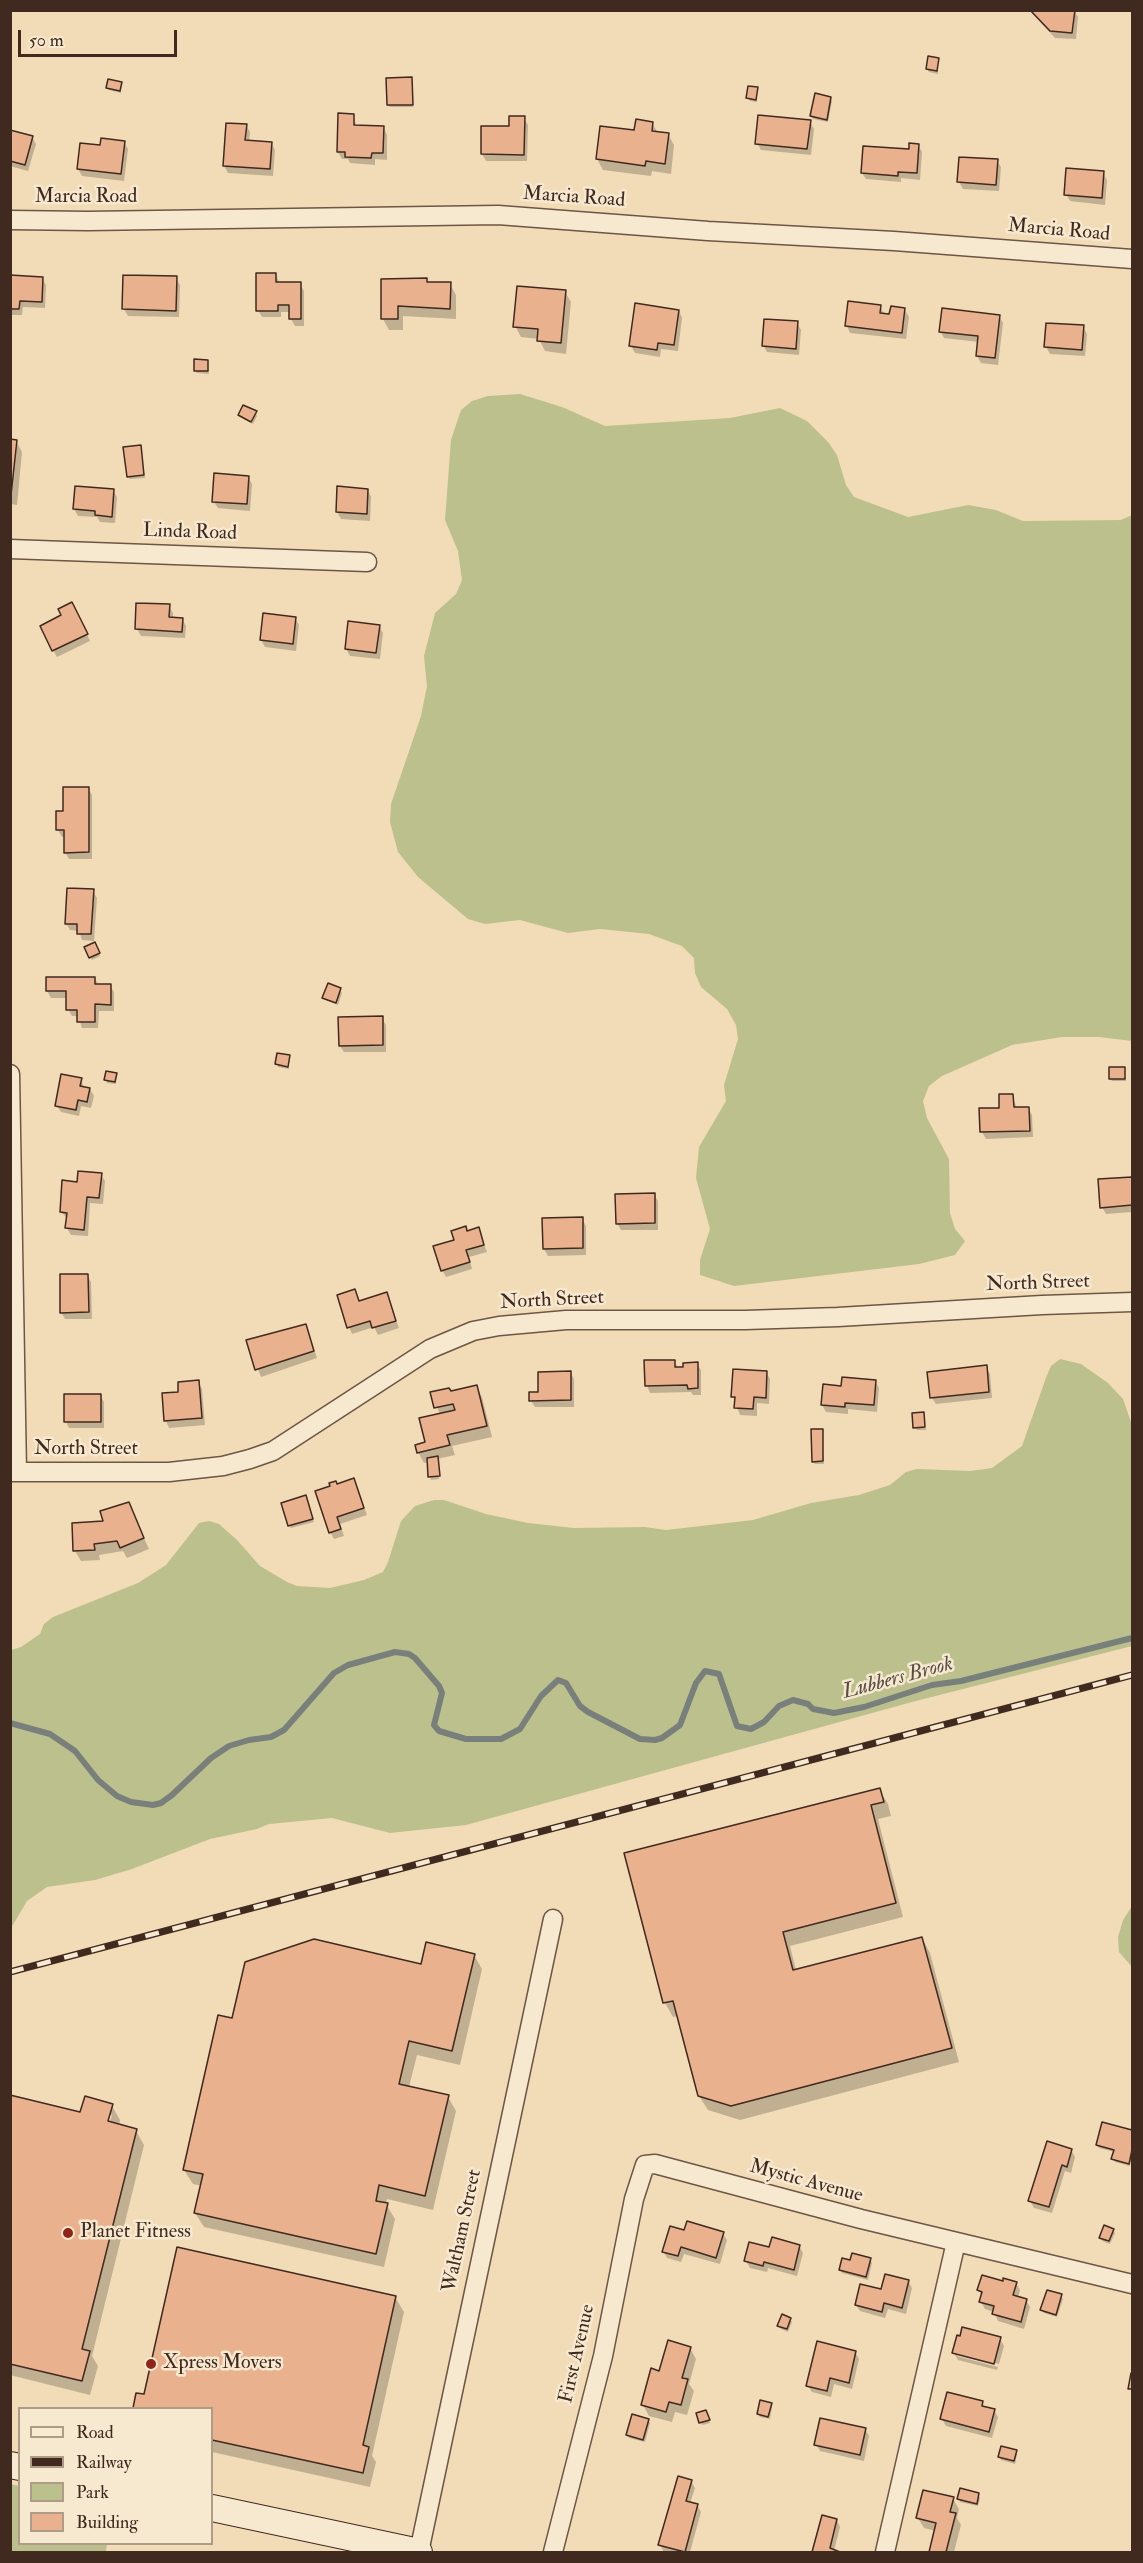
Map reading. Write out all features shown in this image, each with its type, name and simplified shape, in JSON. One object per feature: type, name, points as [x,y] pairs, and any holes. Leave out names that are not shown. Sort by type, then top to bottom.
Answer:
[{"type":"main road","points":[[213,2508],[419,2553]]},
{"type":"street","name":"Marcia Road","points":[[10,220],[498,215],[1132,259]]},
{"type":"street","name":"Linda Road","points":[[10,549],[367,562]]},
{"type":"street","points":[[10,1074],[14,1472]]},
{"type":"street","name":"North Street","points":[[14,1472],[170,1472],[223,1466],[250,1460],[273,1451],[430,1349],[473,1331],[499,1326],[566,1320],[827,1317],[1132,1302]]},
{"type":"street","name":"Waltham Street","points":[[419,2553],[553,1919]]},
{"type":"street","name":"Mystic Avenue","points":[[645,2166],[655,2164],[769,2196],[1132,2284]]},
{"type":"street","name":"First Avenue","points":[[553,2553],[603,2356],[634,2199],[645,2166]]},
{"type":"street","points":[[885,2553],[956,2242]]},
{"type":"green space","points":[[520,394],[562,407],[605,426],[730,418],[780,408],[807,421],[828,442],[837,455],[846,485],[854,497],[908,517],[968,505],[996,510],[1023,521],[1121,520],[1132,515],[1132,1041],[1099,1037],[1062,1037],[1012,1045],[942,1076],[929,1086],[923,1101],[927,1118],[949,1159],[950,1213],[955,1229],[965,1241],[955,1255],[919,1264],[734,1286],[700,1275],[700,1260],[710,1229],[696,1178],[699,1147],[726,1101],[724,1085],[738,1039],[736,1025],[727,1009],[701,987],[695,973],[694,958],[682,946],[649,934],[600,929],[568,933],[520,920],[485,924],[468,919],[418,877],[398,852],[390,822],[391,804],[421,716],[427,686],[424,656],[435,613],[456,594],[462,580],[458,551],[445,520],[451,440],[461,410],[472,401],[488,396]]},
{"type":"green space","points":[[1060,1359],[1081,1364],[1108,1383],[1123,1399],[1132,1425],[1132,1646],[912,1702],[466,1825],[390,1833],[332,1818],[269,1824],[257,1829],[210,1839],[132,1869],[95,1880],[47,1887],[27,1901],[11,1928],[11,1650],[21,1647],[40,1634],[44,1624],[53,1617],[138,1583],[166,1565],[199,1523],[209,1521],[219,1524],[260,1566],[287,1582],[297,1586],[330,1588],[364,1580],[383,1572],[401,1521],[415,1506],[434,1500],[444,1500],[486,1514],[528,1523],[574,1528],[645,1527],[666,1530],[753,1520],[811,1503],[859,1495],[890,1485],[906,1472],[917,1469],[970,1471],[992,1468],[1022,1446],[1047,1375],[1051,1366]]},
{"type":"green space","points":[[1132,1906],[1132,1967],[1119,1952],[1118,1937],[1123,1920]]},
{"type":"green space","points":[[10,2484],[18,2486],[18,2545],[107,2545],[106,2552],[11,2552]]},
{"type":"building","points":[[1030,10],[1075,10],[1072,33],[1050,31]]},
{"type":"building","points":[[928,56],[939,58],[937,71],[926,69]]},
{"type":"building","points":[[412,77],[413,105],[387,105],[386,78]]},
{"type":"building","points":[[108,79],[122,82],[120,91],[106,88]]},
{"type":"building","points":[[748,86],[758,87],[756,100],[746,98]]},
{"type":"building","points":[[815,93],[831,97],[827,120],[810,116]]},
{"type":"building","points":[[338,113],[354,114],[354,125],[384,126],[383,153],[372,153],[371,158],[345,157],[345,152],[337,152]]},
{"type":"building","points":[[758,115],[811,120],[807,149],[755,144]]},
{"type":"building","points":[[509,116],[525,116],[524,155],[481,154],[481,126],[509,126]]},
{"type":"building","points":[[636,119],[653,122],[652,131],[669,133],[665,164],[646,161],[645,166],[596,159],[600,126],[634,130]]},
{"type":"building","points":[[226,123],[247,124],[245,140],[272,142],[270,169],[223,166]]},
{"type":"building","points":[[10,130],[33,136],[25,165],[10,161]]},
{"type":"building","points":[[101,138],[125,141],[121,174],[77,169],[80,143],[100,145]]},
{"type":"building","points":[[909,143],[919,144],[917,173],[898,172],[898,176],[861,173],[863,146],[909,149]]},
{"type":"building","points":[[959,157],[998,159],[996,185],[957,182]]},
{"type":"building","points":[[1066,168],[1104,171],[1102,198],[1064,195]]},
{"type":"building","points":[[256,273],[276,273],[276,282],[301,282],[301,319],[289,319],[289,305],[278,305],[278,311],[256,311]]},
{"type":"building","points":[[10,275],[43,277],[42,302],[20,301],[19,309],[10,309]]},
{"type":"building","points":[[123,275],[177,276],[176,311],[122,309]]},
{"type":"building","points":[[427,278],[427,282],[451,282],[450,309],[398,306],[398,319],[381,319],[381,279]]},
{"type":"building","points":[[517,286],[566,290],[561,343],[537,341],[538,329],[513,327]]},
{"type":"building","points":[[848,301],[881,305],[880,313],[889,314],[891,306],[905,308],[902,333],[845,326]]},
{"type":"building","points":[[635,303],[679,310],[674,345],[658,343],[657,350],[629,346]]},
{"type":"building","points":[[942,308],[1000,315],[995,358],[976,356],[978,336],[939,332]]},
{"type":"building","points":[[764,319],[798,321],[796,349],[762,346]]},
{"type":"building","points":[[1046,323],[1084,325],[1082,350],[1044,347]]},
{"type":"building","points":[[194,359],[208,360],[208,371],[194,371]]},
{"type":"building","points":[[243,405],[257,411],[251,422],[238,415]]},
{"type":"building","points":[[10,439],[17,440],[11,495],[10,495]]},
{"type":"building","points":[[141,445],[144,475],[127,477],[123,447]]},
{"type":"building","points":[[214,473],[249,476],[247,504],[212,502]]},
{"type":"building","points":[[75,486],[114,489],[112,517],[95,515],[95,511],[73,509]]},
{"type":"building","points":[[337,486],[368,489],[367,514],[336,512]]},
{"type":"building","points":[[72,602],[88,634],[52,651],[40,626],[61,615],[58,609]]},
{"type":"building","points":[[136,603],[170,604],[169,617],[183,618],[182,632],[135,629]]},
{"type":"building","points":[[263,613],[296,617],[293,644],[260,640]]},
{"type":"building","points":[[348,621],[380,625],[376,653],[345,649]]},
{"type":"building","points":[[63,787],[89,787],[89,852],[64,853],[64,830],[56,830],[56,811],[63,811]]},
{"type":"building","points":[[67,888],[94,889],[91,934],[77,934],[77,924],[65,924]]},
{"type":"building","points":[[95,942],[100,953],[89,958],[84,947]]},
{"type":"building","points":[[46,977],[95,977],[95,984],[111,984],[111,1005],[95,1004],[95,1022],[77,1022],[77,1010],[66,1010],[66,991],[46,991]]},
{"type":"building","points":[[328,983],[341,988],[336,1003],[322,998]]},
{"type":"building","points":[[383,1016],[383,1045],[339,1046],[338,1017]]},
{"type":"building","points":[[277,1053],[290,1055],[288,1067],[275,1064]]},
{"type":"building","points":[[1109,1067],[1125,1067],[1125,1079],[1109,1079]]},
{"type":"building","points":[[106,1071],[117,1073],[115,1082],[104,1080]]},
{"type":"building","points":[[61,1074],[82,1078],[80,1086],[90,1088],[87,1102],[78,1100],[76,1110],[55,1106]]},
{"type":"building","points":[[999,1094],[1013,1094],[1014,1107],[1029,1107],[1030,1131],[980,1132],[979,1108],[999,1108]]},
{"type":"building","points":[[78,1171],[102,1173],[99,1198],[87,1197],[84,1230],[65,1228],[67,1213],[60,1212],[62,1180],[77,1182]]},
{"type":"building","points":[[1132,1177],[1132,1205],[1100,1208],[1098,1179]]},
{"type":"building","points":[[655,1193],[655,1223],[616,1224],[615,1194]]},
{"type":"building","points":[[583,1217],[583,1248],[543,1249],[542,1218]]},
{"type":"building","points":[[466,1226],[467,1231],[479,1227],[484,1245],[466,1250],[470,1262],[441,1271],[433,1246],[454,1240],[451,1231]]},
{"type":"building","points":[[60,1274],[88,1274],[89,1312],[60,1313]]},
{"type":"building","points":[[355,1289],[359,1301],[387,1292],[396,1321],[372,1328],[370,1321],[347,1328],[337,1295]]},
{"type":"building","points":[[306,1324],[314,1351],[255,1370],[246,1340]]},
{"type":"building","points":[[644,1360],[675,1360],[675,1367],[683,1367],[683,1363],[698,1362],[698,1388],[688,1389],[687,1385],[645,1386]]},
{"type":"building","points":[[987,1365],[989,1392],[930,1398],[927,1372]]},
{"type":"building","points":[[733,1369],[767,1371],[766,1398],[754,1397],[753,1409],[734,1408],[735,1397],[731,1397]]},
{"type":"building","points":[[571,1371],[571,1400],[529,1401],[529,1392],[538,1392],[538,1372]]},
{"type":"building","points":[[842,1377],[876,1380],[874,1405],[845,1403],[845,1407],[821,1405],[823,1384],[841,1386]]},
{"type":"building","points":[[199,1380],[202,1418],[164,1421],[162,1393],[178,1392],[178,1382]]},
{"type":"building","points":[[477,1385],[487,1426],[447,1435],[450,1445],[417,1453],[415,1445],[425,1442],[419,1418],[455,1410],[453,1404],[434,1408],[430,1392],[449,1388],[451,1391]]},
{"type":"building","points":[[64,1394],[101,1394],[101,1422],[64,1422]]},
{"type":"building","points":[[924,1412],[925,1427],[913,1428],[912,1413]]},
{"type":"building","points":[[811,1429],[823,1429],[823,1461],[812,1462]]},
{"type":"building","points":[[438,1456],[440,1476],[428,1477],[427,1458]]},
{"type":"building","points":[[354,1478],[364,1508],[337,1517],[341,1529],[329,1533],[315,1491],[330,1486],[329,1483],[336,1481],[337,1484]]},
{"type":"building","points":[[306,1495],[313,1519],[288,1526],[281,1503]]},
{"type":"building","points":[[129,1502],[144,1538],[120,1548],[117,1541],[94,1544],[95,1550],[73,1551],[72,1523],[103,1521],[100,1511]]},
{"type":"building","points":[[880,1788],[884,1802],[871,1805],[896,1903],[783,1932],[793,1970],[922,1937],[952,2048],[731,2106],[698,2096],[673,2001],[663,2003],[624,1853]]},
{"type":"building","points":[[314,1939],[421,1964],[426,1942],[475,1954],[452,2051],[409,2041],[399,2084],[449,2095],[425,2196],[379,2185],[376,2201],[388,2203],[376,2254],[194,2213],[203,2174],[183,2170],[218,2015],[232,2018],[245,1962]]},
{"type":"building","points":[[10,2095],[80,2112],[85,2096],[113,2104],[108,2121],[137,2129],[82,2349],[90,2351],[82,2381],[10,2364]]},
{"type":"building","points":[[1102,2122],[1132,2130],[1129,2164],[1111,2159],[1114,2150],[1096,2145]]},
{"type":"building","points":[[1047,2141],[1072,2149],[1067,2167],[1062,2165],[1049,2207],[1028,2201]]},
{"type":"building","points":[[687,2221],[724,2232],[716,2258],[681,2247],[678,2256],[662,2252],[670,2226],[684,2230]]},
{"type":"building","points":[[1104,2225],[1114,2229],[1109,2241],[1099,2238]]},
{"type":"building","points":[[772,2237],[800,2245],[794,2270],[764,2262],[763,2266],[744,2261],[749,2242],[769,2247]]},
{"type":"building","points":[[177,2247],[396,2296],[363,2445],[369,2447],[363,2473],[213,2440],[213,2407],[133,2407],[136,2393],[144,2394]]},
{"type":"building","points":[[852,2253],[871,2258],[866,2277],[839,2270],[842,2258],[850,2260]]},
{"type":"building","points":[[885,2274],[909,2280],[902,2308],[884,2303],[882,2312],[855,2305],[860,2284],[881,2289]]},
{"type":"building","points":[[982,2275],[1017,2282],[1013,2295],[1027,2299],[1021,2322],[992,2314],[994,2306],[979,2302],[982,2292],[977,2290]]},
{"type":"building","points":[[1047,2290],[1062,2294],[1056,2315],[1040,2310]]},
{"type":"building","points":[[782,2314],[791,2318],[787,2329],[777,2326]]},
{"type":"building","points":[[962,2327],[1001,2337],[994,2364],[952,2353]]},
{"type":"building","points":[[668,2340],[691,2347],[682,2378],[688,2379],[681,2405],[669,2402],[666,2412],[641,2405],[651,2368],[659,2371]]},
{"type":"building","points":[[817,2341],[856,2351],[849,2383],[830,2378],[827,2391],[806,2386]]},
{"type":"building","points":[[1131,2373],[1132,2389],[1128,2389]]},
{"type":"building","points":[[947,2392],[983,2401],[982,2406],[995,2409],[989,2432],[940,2419]]},
{"type":"building","points":[[760,2400],[772,2403],[768,2417],[757,2414]]},
{"type":"building","points":[[706,2410],[710,2420],[699,2423],[696,2413]]},
{"type":"building","points":[[632,2414],[649,2419],[643,2440],[626,2435]]},
{"type":"building","points":[[820,2418],[866,2428],[860,2455],[814,2445]]},
{"type":"building","points":[[1001,2446],[1017,2450],[1014,2461],[998,2457]]},
{"type":"building","points":[[678,2476],[692,2480],[686,2501],[698,2504],[685,2552],[658,2545]]},
{"type":"building","points":[[960,2488],[979,2493],[977,2504],[957,2499]]},
{"type":"building","points":[[923,2490],[954,2497],[950,2512],[956,2513],[946,2552],[929,2552],[936,2523],[916,2518]]},
{"type":"building","points":[[822,2515],[837,2519],[830,2548],[840,2552],[812,2552]]},
{"type":"waterway","name":"Lubbers Brook","points":[[10,1723],[50,1734],[75,1751],[98,1780],[117,1796],[131,1802],[153,1805],[161,1803],[172,1795],[211,1758],[229,1746],[271,1737],[284,1730],[334,1673],[348,1665],[395,1652],[409,1654],[415,1658],[439,1686],[442,1693],[434,1725],[439,1731],[466,1739],[501,1739],[520,1729],[541,1696],[558,1680],[566,1683],[580,1706],[588,1712],[640,1739],[655,1740],[662,1738],[680,1725],[696,1683],[705,1671],[719,1674],[737,1726],[751,1729],[764,1722],[779,1706],[793,1700],[808,1704],[813,1709],[834,1713],[864,1707],[932,1685],[961,1681],[1132,1638]]},
{"type":"railway","points":[[10,1972],[1132,1675]]},
{"type":"place","name":"Planet Fitness","points":[[68,2233]]},
{"type":"place","name":"Xpress Movers","points":[[151,2364]]}]
